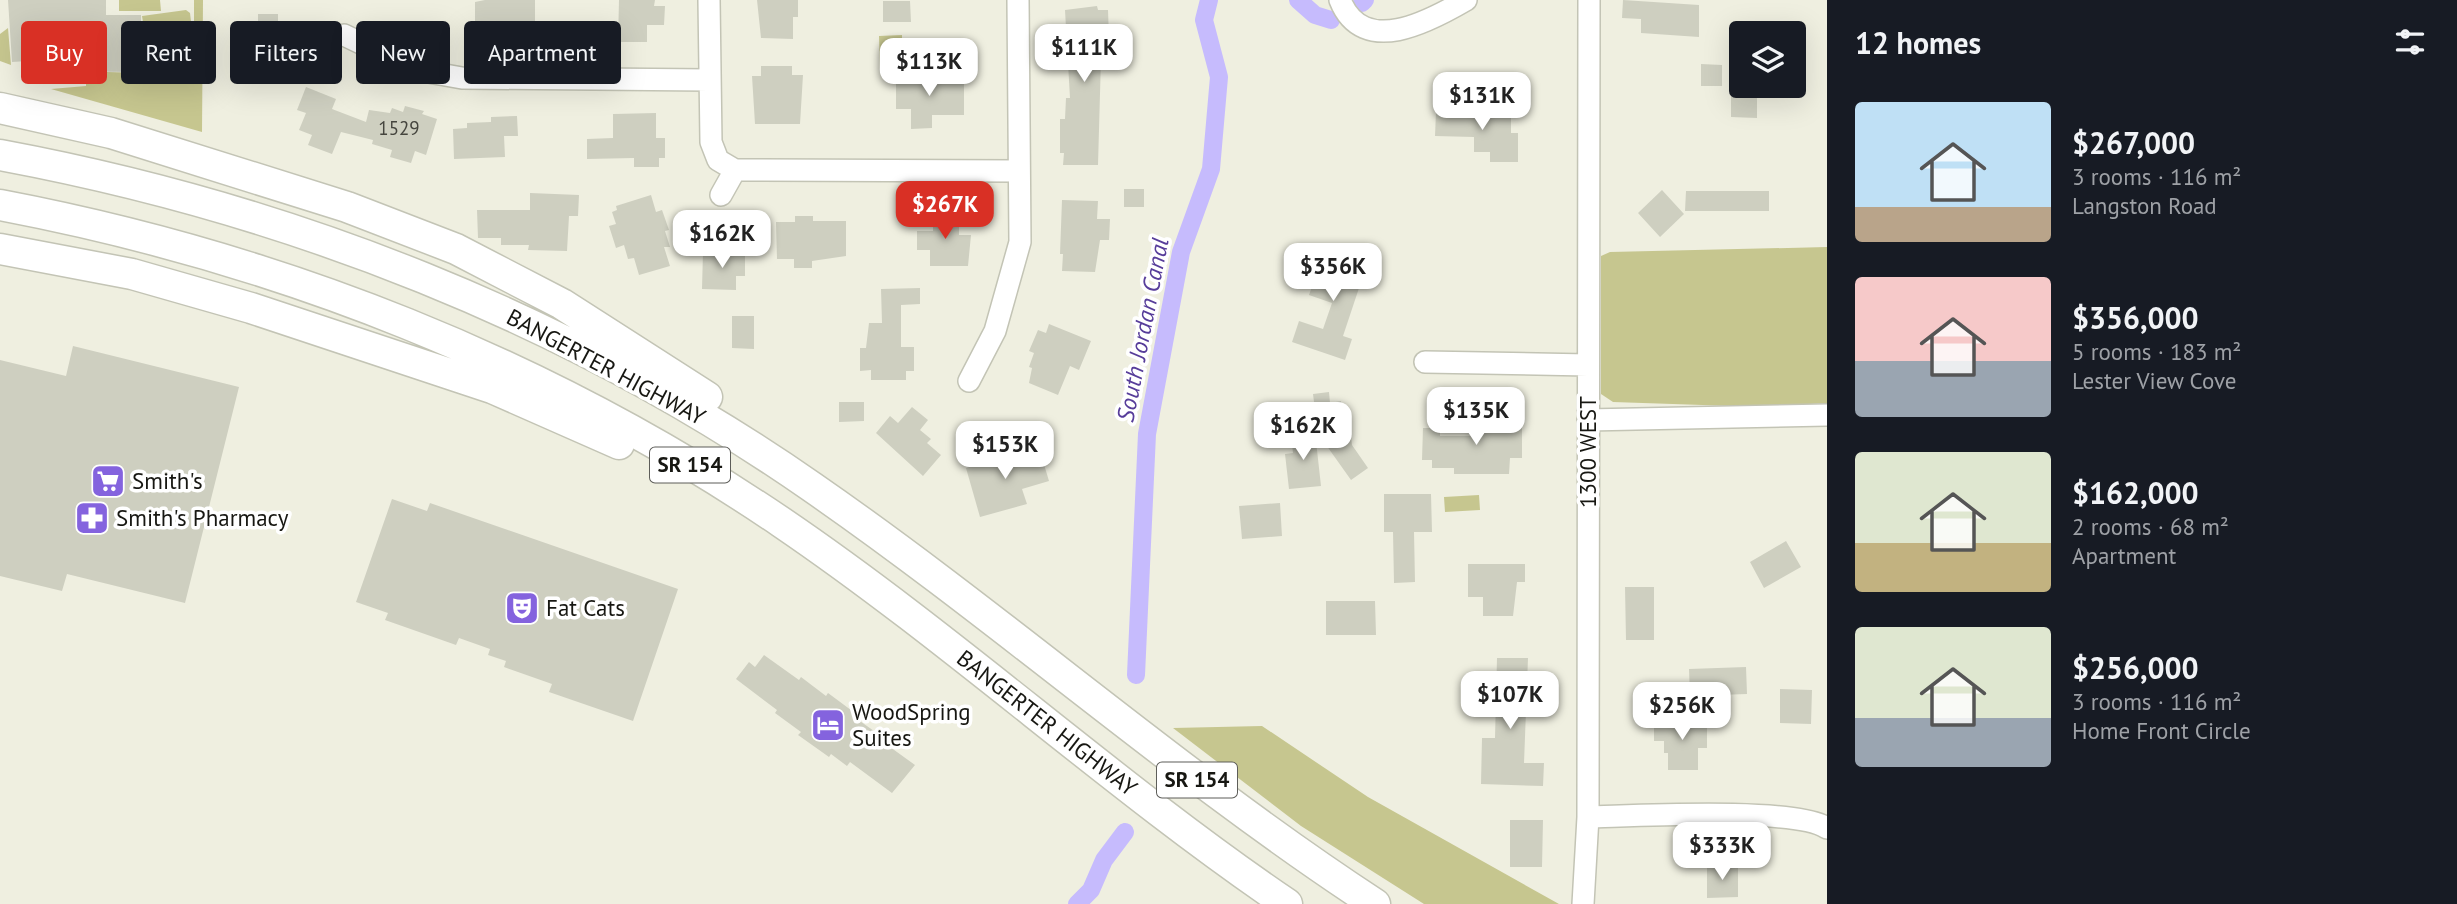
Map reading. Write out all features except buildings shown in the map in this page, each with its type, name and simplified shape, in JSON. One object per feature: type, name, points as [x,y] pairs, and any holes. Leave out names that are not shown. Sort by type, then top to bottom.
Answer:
[{"type":"highway","points":[[0,108],[111,133],[347,207],[456,250],[562,304],[666,369],[800,461],[964,586],[1028,645]]},
{"type":"highway","name":"BANGERTER HIGHWAY","points":[[0,155],[171,192],[320,237],[488,304],[672,397],[811,486],[1028,645],[1227,803],[1375,904]]},
{"type":"highway","name":"BANGERTER HIGHWAY","points":[[0,205],[94,225],[210,255],[309,286],[428,332],[526,376],[637,433],[783,523],[894,604],[1185,831],[1287,904]]},
{"type":"highway","points":[[0,249],[145,277],[251,307],[492,388],[616,442],[783,523]]},
{"type":"street","points":[[709,0],[711,142],[718,160],[735,170],[1018,171]]},
{"type":"street","points":[[969,381],[995,331],[1009,290],[1020,242],[1018,0]]},
{"type":"street","points":[[1340,0],[1346,12],[1358,24],[1393,32],[1425,22],[1466,0]]},
{"type":"street","name":"1300 WEST","points":[[1583,904],[1588,817],[1589,0]]},
{"type":"street","points":[[344,35],[417,70],[462,78],[709,80]]},
{"type":"street","points":[[721,195],[735,170]]},
{"type":"street","points":[[1426,362],[1588,365]]},
{"type":"street","points":[[1588,419],[1827,415]]},
{"type":"street","points":[[1588,817],[1776,816],[1818,821],[1827,828]]},
{"type":"green space","points":[[119,0],[160,0],[161,11],[119,11]]},
{"type":"green space","points":[[194,0],[203,0],[203,21],[194,21]]},
{"type":"green space","points":[[186,10],[190,13],[191,21],[143,21],[142,16]]},
{"type":"green space","points":[[8,28],[11,65],[0,61],[0,34]]},
{"type":"green space","points":[[902,35],[902,69],[880,69],[879,36]]},
{"type":"green space","points":[[107,72],[121,72],[121,84],[202,84],[202,132],[51,89],[107,84]]},
{"type":"green space","points":[[1827,247],[1827,403],[1762,407],[1613,402],[1601,394],[1601,256],[1610,252]]},
{"type":"green space","points":[[1479,495],[1480,510],[1445,512],[1444,497]]},
{"type":"green space","points":[[1262,726],[1368,797],[1559,904],[1424,904],[1301,826],[1173,728]]},
{"type":"waterway","name":"South Jordan Canal","points":[[1136,675],[1147,434],[1181,252],[1211,169],[1219,77],[1204,20],[1209,0]]},
{"type":"waterway","name":"South Jordan Canal","points":[[1298,0],[1315,15],[1331,20]]},
{"type":"waterway","name":"South Jordan Canal","points":[[1362,3],[1365,0]]},
{"type":"waterway","name":"South Jordan Canal","points":[[1077,904],[1091,890],[1104,860],[1125,832]]},
{"type":"place","name":"Smith's","points":[[108,481]]},
{"type":"place","name":"Smith's Pharmacy","points":[[92,518]]},
{"type":"place","name":"Fat Cats","points":[[522,608]]},
{"type":"place","name":"WoodSpring Suites","points":[[828,725]]}]
